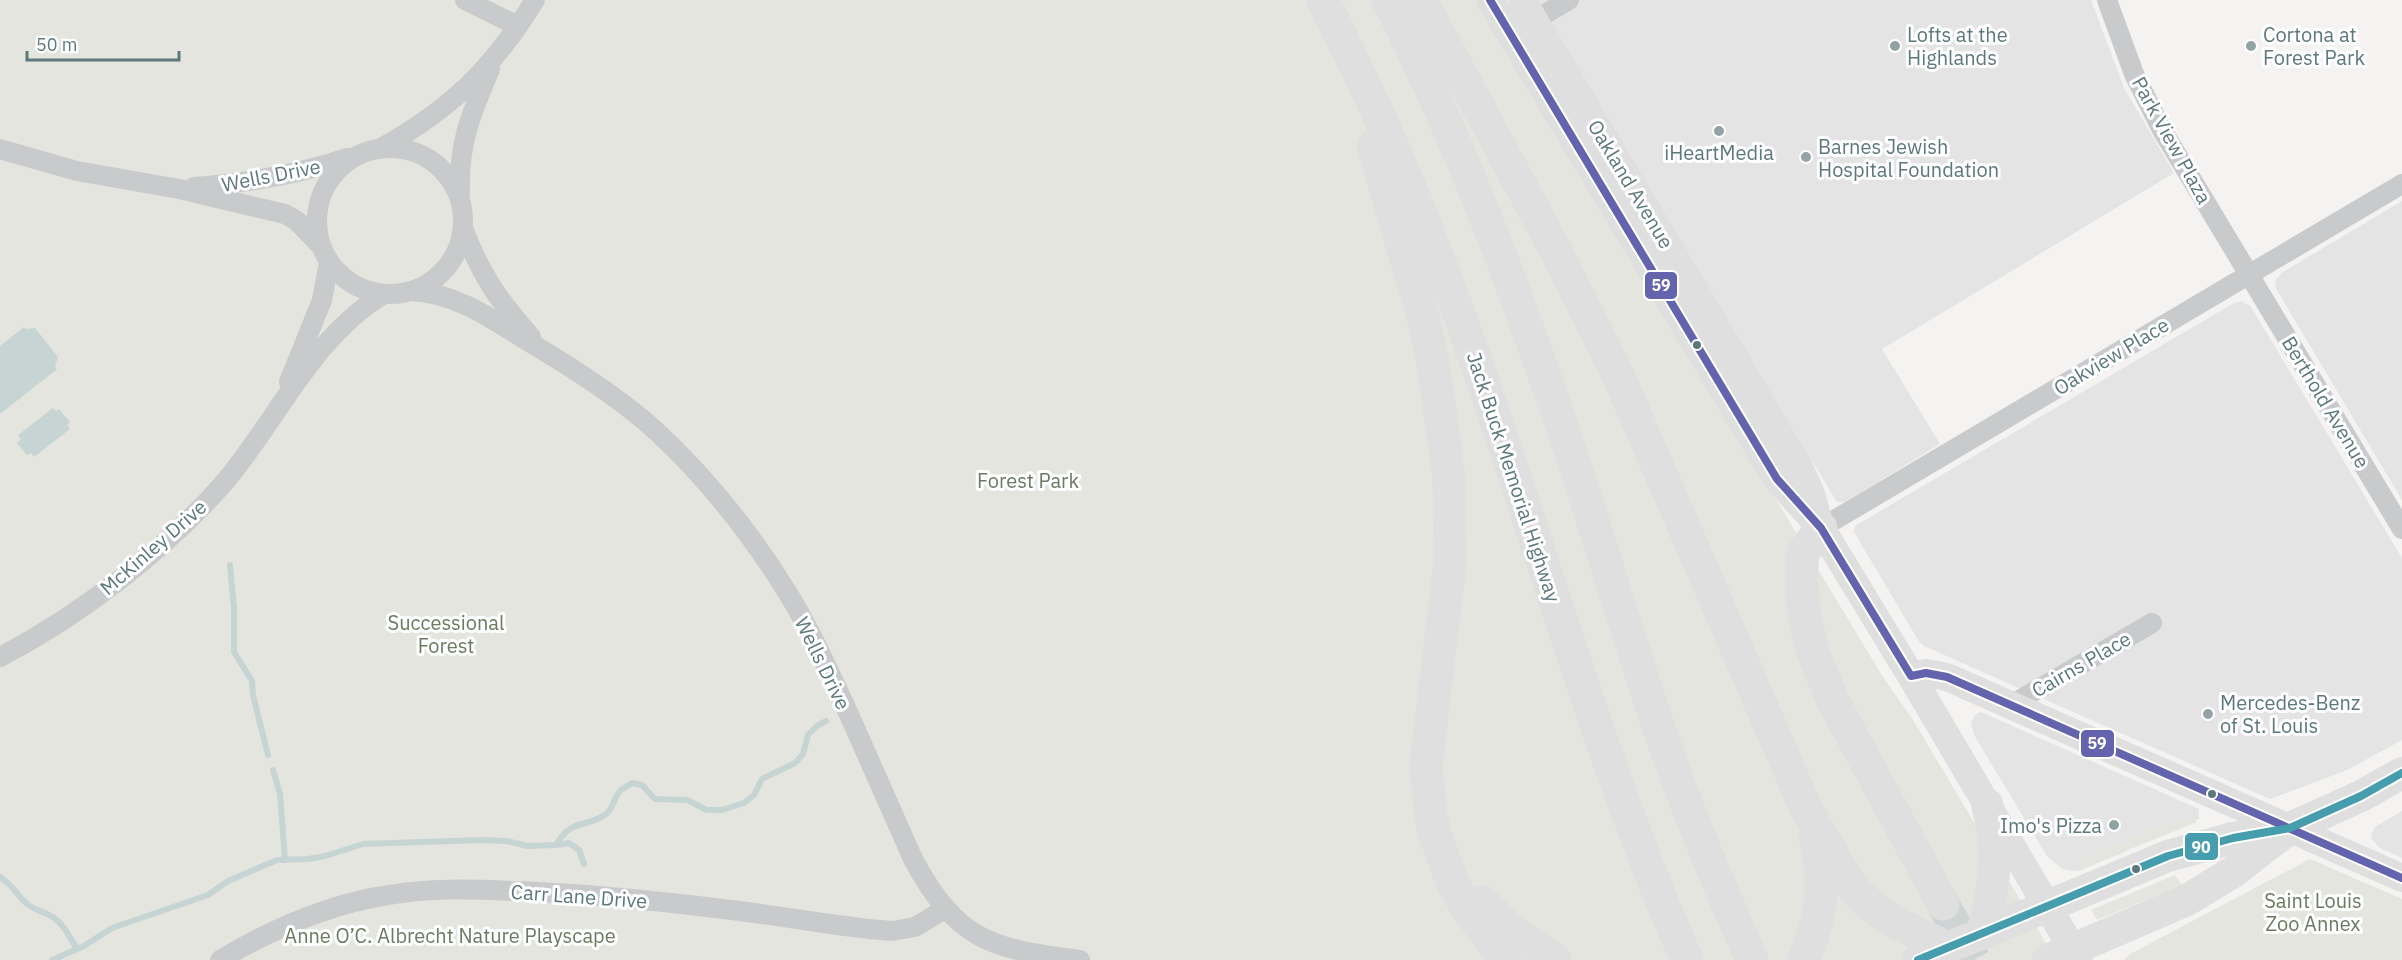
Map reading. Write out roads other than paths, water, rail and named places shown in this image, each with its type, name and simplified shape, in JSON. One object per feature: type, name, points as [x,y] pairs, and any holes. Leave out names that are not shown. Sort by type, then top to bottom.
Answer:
[{"type":"highway","name":"Jack Buck Memorial Highway","points":[[1323,0],[1363,82],[1435,249],[1485,388],[1630,821],[1687,960]]},
{"type":"highway","points":[[1388,0],[1453,137],[1505,266],[1570,452],[1663,741],[1695,826],[1752,960]]},
{"type":"highway","points":[[1421,0],[1558,255],[1618,375],[1808,813],[1850,884],[1862,898],[1893,921],[1948,948]]},
{"type":"highway","points":[[1363,82],[1376,156],[1412,274],[1434,368],[1449,478],[1450,563],[1426,764],[1426,786],[1434,832],[1453,884],[1467,908],[1505,960]]},
{"type":"highway","points":[[1821,528],[1803,553],[1800,577],[1805,619],[1813,652],[1832,699],[1943,904]]},
{"type":"highway","points":[[1804,960],[1819,913],[1823,885],[1821,858],[1808,813]]},
{"type":"highway","points":[[1442,855],[1466,885],[1509,929],[1555,960]]},
{"type":"main road","points":[[2067,957],[2187,900],[2211,886],[2290,828],[2361,796],[2402,773]]},
{"type":"main road","points":[[1982,934],[1996,864],[1995,845],[1986,804]]},
{"type":"main road","points":[[1918,960],[2168,856],[2233,838],[2290,828]]},
{"type":"street","points":[[465,0],[518,26]]},
{"type":"street","points":[[494,60],[466,131],[459,170],[463,228],[458,248],[448,266],[428,284],[411,291],[384,294],[363,289],[344,278],[325,254],[317,219],[322,193],[337,170],[439,111],[494,60],[535,0]]},
{"type":"street","points":[[1522,19],[1569,0]]},
{"type":"street","name":"Park View Plaza","points":[[2107,0],[2134,74],[2162,130],[2250,274]]},
{"type":"street","name":"Oakland Avenue","points":[[1492,1],[1522,19],[1798,465],[1811,494],[1821,528],[2048,907],[2067,957]]},
{"type":"street","name":"Wells Drive","points":[[0,149],[77,171],[179,189],[285,214],[297,221],[325,254]]},
{"type":"street","points":[[371,151],[411,151],[432,161],[449,177],[460,199]]},
{"type":"street","name":"Wells Drive","points":[[179,189],[229,185],[291,174],[371,151]]},
{"type":"street","name":"Oakview Place","points":[[1821,528],[2402,184]]},
{"type":"street","name":"Wells Drive","points":[[463,228],[480,269],[495,294],[545,352]]},
{"type":"street","name":"McKinley Drive","points":[[279,406],[322,300],[325,254]]},
{"type":"street","name":"Berthold Avenue","points":[[2250,274],[2402,529]]},
{"type":"street","name":"Wells Drive","points":[[411,291],[440,295],[465,303],[620,402],[655,431],[720,500],[756,547],[793,602],[811,635],[913,859],[945,909],[972,932],[993,943],[1041,956],[1080,960]]},
{"type":"street","name":"McKinley Drive","points":[[0,657],[87,604],[176,531],[223,484],[279,406],[341,327],[384,294]]},
{"type":"street","name":"Cairns Place","points":[[2010,705],[2152,623]]},
{"type":"street","points":[[1911,676],[1936,674],[2402,878]]},
{"type":"street","name":"Carr Lane Drive","points":[[220,960],[267,934],[319,912],[389,895],[423,891],[462,889],[588,894],[892,931],[915,927],[945,909]]},
{"type":"waterway","points":[[230,565],[234,608],[234,652],[252,681],[253,695],[268,755]]},
{"type":"waterway","points":[[52,960],[84,946],[112,928],[208,895],[228,881],[277,860],[325,856],[363,844],[482,840],[507,841],[527,846],[556,845],[568,830],[606,814],[619,793],[633,783],[642,785],[655,799],[687,800],[707,810],[722,810],[744,803],[754,795],[762,779],[795,763],[803,754],[808,735],[826,721]]},
{"type":"waterway","points":[[273,770],[280,794],[285,860]]},
{"type":"waterway","points":[[556,845],[569,843],[579,850],[584,864]]},
{"type":"waterway","points":[[0,877],[29,905],[59,922],[77,949]]},
{"type":"tunnel","points":[[1943,904],[1974,960]]},
{"type":"place","name":"Lofts at the Highlands","points":[[1895,46]]},
{"type":"place","name":"Cortona at Forest Park","points":[[2251,46]]},
{"type":"place","name":"iHeartMedia","points":[[1719,131]]},
{"type":"place","name":"Barnes Jewish Hospital Foundation","points":[[1806,157]]},
{"type":"place","name":"Mercedes-Benz of St. Louis","points":[[2208,714]]},
{"type":"place","name":"Imo's Pizza","points":[[2114,825]]},
{"type":"park label","name":"Forest Park","points":[[1028,480]]},
{"type":"park label","name":"Successional Forest","points":[[446,634]]},
{"type":"park label","name":"Saint Louis Zoo Annex","points":[[2313,912]]},
{"type":"park label","name":"Anne O’C. Albrecht Nature Playscape","points":[[450,935]]}]
